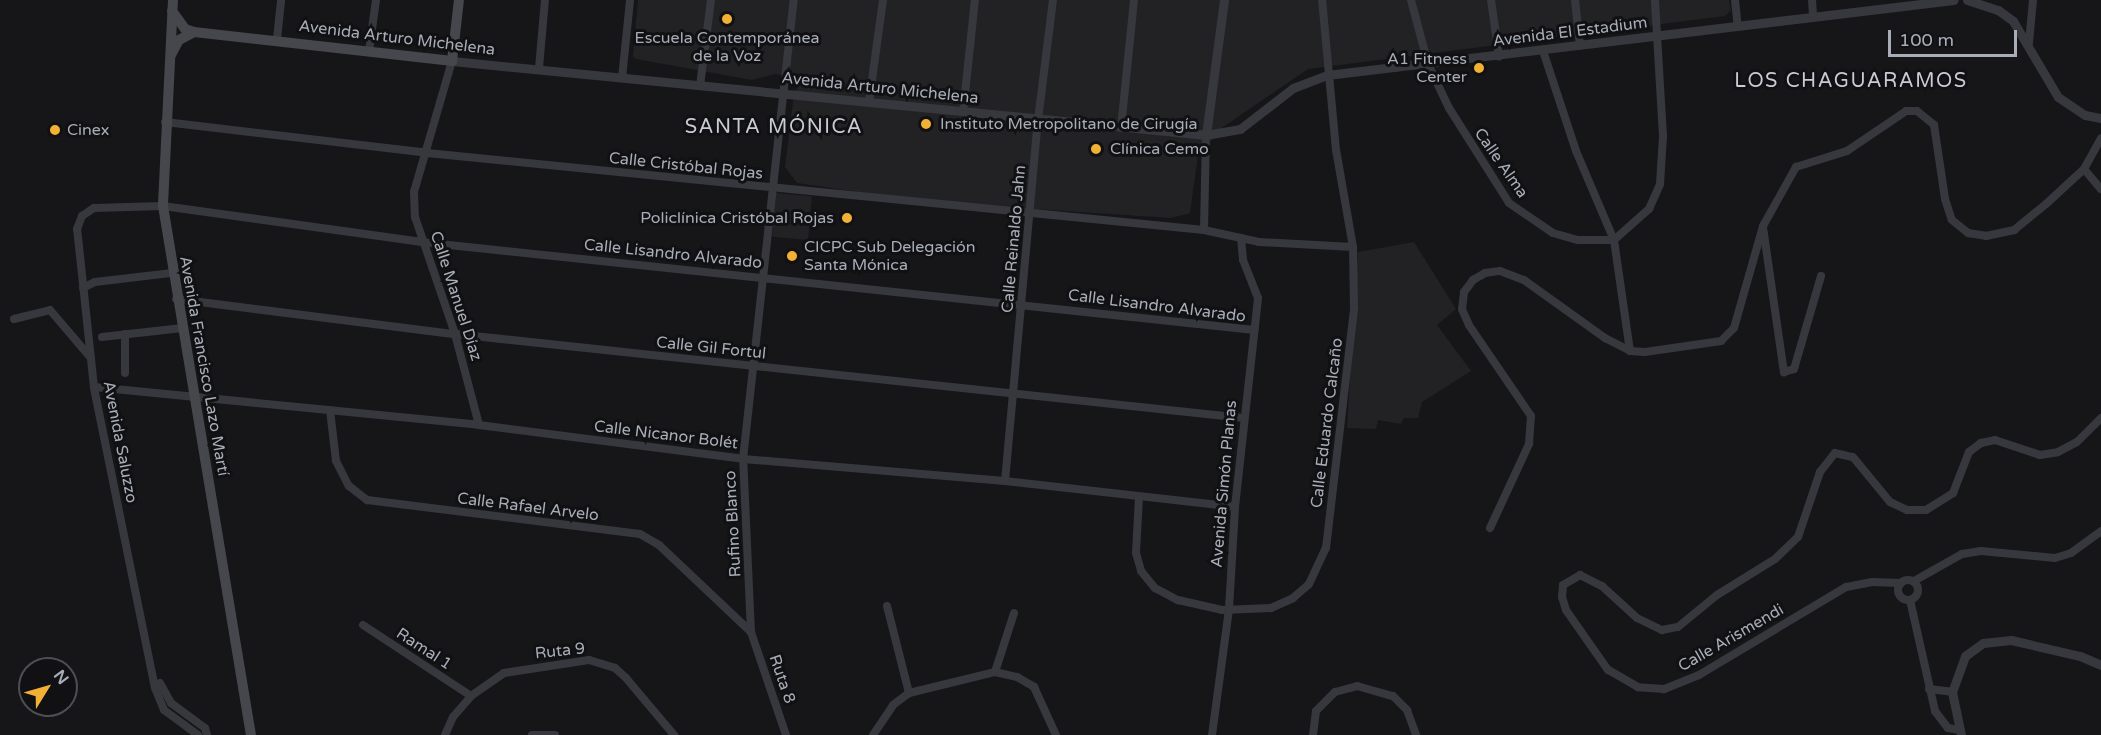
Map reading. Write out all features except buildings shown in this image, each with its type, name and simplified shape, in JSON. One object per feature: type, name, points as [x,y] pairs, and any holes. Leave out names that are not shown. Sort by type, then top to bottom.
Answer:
[{"type":"main road","name":"Calle Manuel Díaz","points":[[452,61],[459,0]]},
{"type":"main road","points":[[173,6],[185,29],[194,32]]},
{"type":"main road","name":"Avenida Francisco Lazo Martí","points":[[173,6],[165,122],[163,206],[176,298],[251,735]]},
{"type":"main road","name":"Avenida Arturo Michelena","points":[[194,32],[277,39],[452,61]]},
{"type":"main road","points":[[170,58],[179,40],[194,32]]},
{"type":"street","points":[[277,39],[281,0]]},
{"type":"street","points":[[369,51],[376,0]]},
{"type":"street","points":[[539,68],[545,0]]},
{"type":"street","points":[[622,78],[630,0]]},
{"type":"street","points":[[700,86],[711,0]]},
{"type":"street","name":"Rufino Blanco","points":[[751,632],[743,459],[794,0]]},
{"type":"street","points":[[869,102],[883,0]]},
{"type":"street","points":[[963,112],[975,0]]},
{"type":"street","name":"Calle Reinaldo Jahn","points":[[1005,481],[1032,213],[1038,120],[1053,0]]},
{"type":"street","points":[[1120,128],[1134,0]]},
{"type":"street","points":[[1204,230],[1206,135],[1224,0]]},
{"type":"street","name":"Calle Eduardo Calcaño","points":[[1139,497],[1136,553],[1141,571],[1155,588],[1178,600],[1229,609],[1271,608],[1293,598],[1309,584],[1326,548],[1354,308],[1353,247],[1327,75],[1322,0]]},
{"type":"street","name":"Calle Alma","points":[[1412,0],[1428,64],[1449,108],[1509,203],[1553,233],[1578,240],[1614,240]]},
{"type":"street","points":[[1491,0],[1499,56]]},
{"type":"street","points":[[1575,0],[1580,46]]},
{"type":"street","points":[[1614,240],[1649,209],[1660,184],[1663,136],[1654,0]]},
{"type":"street","points":[[1735,0],[1738,27]]},
{"type":"street","points":[[1812,0],[1813,16]]},
{"type":"street","name":"Avenida El Estadium","points":[[1206,135],[1240,129],[1293,88],[1327,75],[1738,27],[1887,4],[1954,0]]},
{"type":"street","points":[[1967,0],[1998,10],[2013,21],[2029,44],[2045,80],[2058,97],[2085,115],[2101,118]]},
{"type":"street","points":[[2029,44],[2033,0]]},
{"type":"street","points":[[1542,51],[1576,151],[1614,240],[1630,351]]},
{"type":"street","name":"Avenida Arturo Michelena","points":[[452,61],[1206,135]]},
{"type":"street","name":"Calle Manuel Díaz","points":[[452,61],[414,192],[421,242],[455,334],[479,426]]},
{"type":"street","points":[[1490,528],[1529,444],[1531,416],[1466,317],[1464,292],[1473,280],[1485,273],[1500,271],[1524,280],[1605,338],[1630,351],[1646,352],[1721,341],[1734,328],[1763,225],[1796,167],[1847,152],[1906,111],[1917,111],[1934,125],[1945,199],[1952,220],[1968,233],[1986,236],[2014,230],[2084,169],[2101,138]]},
{"type":"street","name":"Calle Cristóbal Rojas","points":[[165,122],[427,153],[1204,230],[1241,238],[1353,247]]},
{"type":"street","points":[[2084,169],[2101,189]]},
{"type":"street","name":"Calle Lisandro Alvarado","points":[[163,206],[421,242],[763,276],[1254,330]]},
{"type":"street","name":"Avenida Saluzzo","points":[[163,206],[94,208],[82,216],[77,229],[94,387],[158,699],[164,710],[198,735]]},
{"type":"street","points":[[1763,225],[1771,261],[1782,369],[1788,373],[1794,369],[1821,276]]},
{"type":"street","name":"Avenida Simón Planas","points":[[1212,735],[1229,609],[1235,507],[1258,298],[1241,254],[1241,238]]},
{"type":"street","points":[[83,288],[95,282],[172,273]]},
{"type":"street","name":"Calle Gil Fortul","points":[[176,298],[455,334],[1244,418]]},
{"type":"street","points":[[14,319],[50,310],[91,358]]},
{"type":"street","points":[[102,337],[182,328]]},
{"type":"street","points":[[124,373],[125,334]]},
{"type":"street","name":"Calle Nicanor Bolét","points":[[94,387],[195,400],[330,410],[479,426],[743,459],[1005,481],[1235,507]]},
{"type":"street","name":"Calle Rafael Arvelo","points":[[330,410],[336,461],[349,486],[367,501],[640,534],[659,545],[751,632]]},
{"type":"street","name":"Calle Arismendi","points":[[1914,581],[1872,582],[1846,587],[1699,675],[1664,690],[1638,687],[1608,670],[1566,610],[1563,585],[1580,575],[1602,586],[1637,618],[1662,630],[1678,627],[1717,596],[1775,559],[1798,537],[1820,472],[1835,453],[1853,457],[1890,502],[1906,510],[1926,510],[1953,493],[1969,452],[1981,442],[1995,440],[2040,455],[2058,452],[2077,442],[2101,418]]},
{"type":"street","points":[[1910,600],[1918,590],[1914,581],[1962,554],[1981,551],[2055,558],[2071,553],[2101,531]]},
{"type":"street","points":[[1901,583],[1899,593],[1910,600],[1929,689],[1940,719],[1948,728],[1960,732],[1952,692],[1965,656],[1983,643],[1997,639],[2080,656],[2101,665]]},
{"type":"street","points":[[887,606],[909,693]]},
{"type":"street","points":[[994,672],[1014,613]]},
{"type":"street","name":"Ramal 1","points":[[363,625],[471,696]]},
{"type":"street","name":"Ruta 8","points":[[751,632],[786,735]]},
{"type":"street","name":"Ruta 9","points":[[445,735],[453,717],[471,696],[504,672],[589,660],[615,668],[665,720],[674,735]]},
{"type":"street","points":[[873,735],[893,705],[909,693],[994,672],[1017,677],[1034,687],[1056,735]]},
{"type":"street","points":[[160,683],[171,703],[205,728],[207,735]]},
{"type":"street","points":[[1313,735],[1316,711],[1335,693],[1357,686],[1393,696],[1407,710],[1416,735]]},
{"type":"street","points":[[1929,689],[1952,692]]},
{"type":"street","points":[[532,735],[555,735]]},
{"type":"shaded area","points":[[638,0],[1729,0],[1731,10],[1725,16],[1308,69],[1223,127],[1198,155],[1190,213],[1171,218],[927,202],[797,183],[785,167],[796,78],[775,74],[752,80],[636,59],[633,57]]},
{"type":"shaded area","points":[[776,193],[812,196],[808,240],[772,237]]},
{"type":"shaded area","points":[[1414,242],[1456,309],[1437,325],[1471,371],[1422,402],[1418,418],[1404,418],[1401,424],[1378,420],[1376,429],[1347,428],[1358,252]]},
{"type":"place","name":"Escuela Contemporánea de la Voz","points":[[727,19]]},
{"type":"place","name":"A1 Fitness Center","points":[[1479,68]]},
{"type":"place","name":"Instituto Metropolitano de Cirugía","points":[[926,124]]},
{"type":"place","name":"Cinex","points":[[55,130]]},
{"type":"place","name":"Clínica Cemo","points":[[1096,149]]},
{"type":"place","name":"Policlínica Cristóbal Rojas","points":[[847,218]]},
{"type":"place","name":"CICPC Sub Delegación Santa Mónica","points":[[792,256]]},
{"type":"district","name":"LOS CHAGUARAMOS","points":[[1851,81]]},
{"type":"district","name":"SANTA MÓNICA","points":[[774,127]]}]
